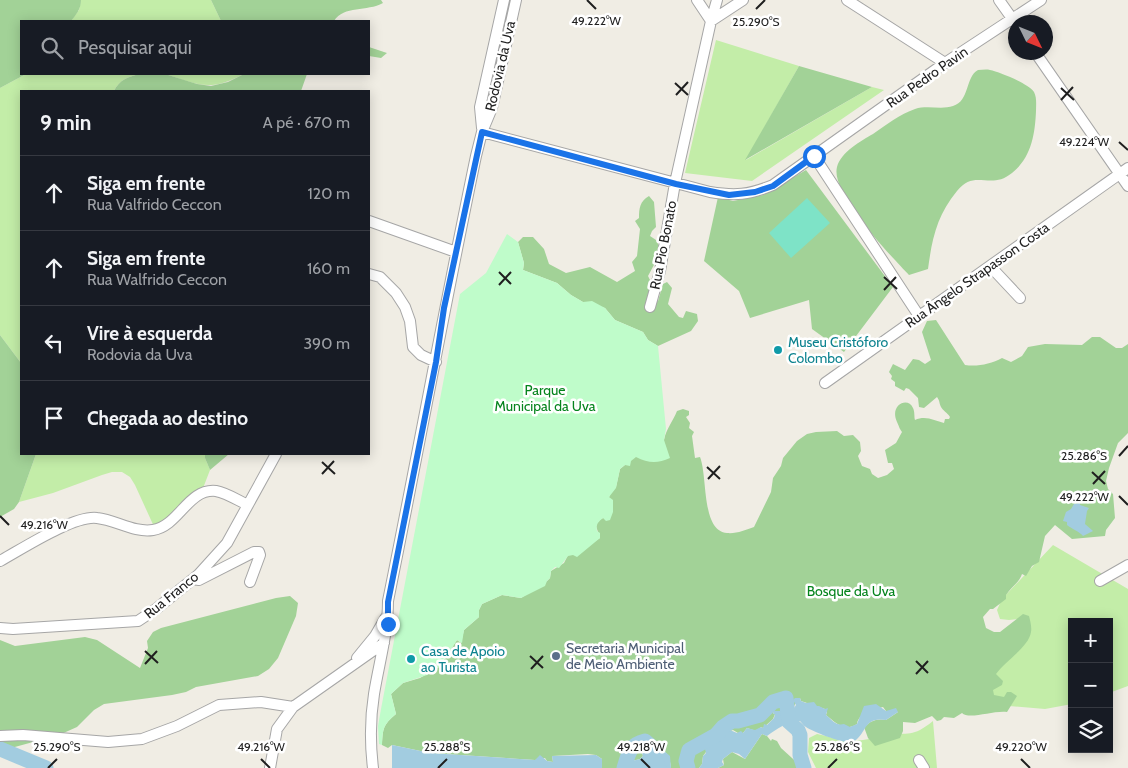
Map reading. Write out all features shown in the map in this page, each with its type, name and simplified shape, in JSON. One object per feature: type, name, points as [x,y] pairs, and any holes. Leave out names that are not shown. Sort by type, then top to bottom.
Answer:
[{"type":"street","name":"Rodovia da Uva","points":[[482,132],[480,107],[504,0]]},
{"type":"street","name":"Rodovia da Uva","points":[[373,768],[370,736],[372,709],[384,643],[388,602],[436,362],[444,308],[482,132],[492,108],[516,0]]},
{"type":"street","points":[[696,0],[711,21],[743,0]]},
{"type":"street","name":"Rua Pio Bonato","points":[[650,307],[660,271],[676,184],[711,21],[718,0]]},
{"type":"street","points":[[847,0],[945,63]]},
{"type":"street","points":[[999,0],[1009,15]]},
{"type":"street","name":"Rua Pedro Pavin","points":[[1021,15],[1041,0]]},
{"type":"street","name":"Rua Pedro Pavin","points":[[482,132],[676,184],[729,195],[755,192],[773,186],[945,63],[1008,24]]},
{"type":"street","points":[[1041,60],[1124,171],[1128,186]]},
{"type":"street","points":[[814,156],[919,316]]},
{"type":"street","name":"Rua Ângelo Strapasson Costa","points":[[825,383],[1124,171]]},
{"type":"street","points":[[370,221],[456,252]]},
{"type":"street","points":[[990,266],[1020,298]]},
{"type":"street","points":[[370,274],[380,277],[396,293],[405,307],[410,322],[413,347],[420,355],[436,362]]},
{"type":"street","name":"Rua Franco","points":[[0,628],[13,629],[138,621],[193,579],[228,543],[275,455]]},
{"type":"street","points":[[0,561],[32,542],[84,518],[111,520],[138,530],[154,530],[175,518],[190,501],[202,493],[216,491],[248,506]]},
{"type":"street","points":[[193,579],[199,580],[254,552],[259,552],[260,555],[250,582]]},
{"type":"street","points":[[1100,581],[1128,565]]},
{"type":"street","points":[[350,667],[375,636],[388,614]]},
{"type":"street","points":[[270,768],[277,729],[293,708],[384,643]]},
{"type":"street","points":[[0,736],[23,735],[108,742],[142,739],[177,726],[219,705],[261,702],[293,708]]},
{"type":"green space","points":[[0,0],[81,0],[79,9],[72,20],[20,20],[20,75],[24,75],[0,88]]},
{"type":"green space","points":[[81,0],[211,0],[221,20],[72,20],[79,10]]},
{"type":"green space","points":[[211,0],[381,0],[383,3],[344,13],[335,20],[221,20]]},
{"type":"green space","points":[[716,40],[799,66],[746,160],[872,87],[884,90],[752,181],[685,173]]},
{"type":"green space","points":[[370,47],[387,53],[381,58],[370,56]]},
{"type":"green space","points":[[799,66],[872,87],[745,160]]},
{"type":"green space","points":[[978,70],[990,70],[1007,76],[1021,82],[1034,92],[1036,97],[1035,120],[1031,145],[1024,160],[1012,173],[1004,178],[990,181],[970,181],[957,191],[950,200],[936,228],[928,269],[909,275],[876,239],[852,208],[837,178],[837,167],[843,156],[852,148],[904,114],[915,109],[949,107],[958,103],[965,94],[974,73]]},
{"type":"green space","points":[[24,75],[135,75],[118,84],[115,90],[20,90],[20,362],[0,335],[0,88]]},
{"type":"green space","points":[[168,75],[242,75],[213,85],[196,84]]},
{"type":"green space","points":[[168,75],[197,84],[211,86],[228,82],[242,75],[307,75],[301,90],[115,90],[118,84],[131,76]]},
{"type":"green space","points":[[806,170],[893,287],[844,352],[812,329],[809,300],[750,318],[739,291],[704,261],[718,197],[733,201],[763,195]]},
{"type":"green space","points":[[649,196],[654,202],[656,227],[650,236],[656,240],[659,246],[655,263],[648,276],[653,286],[655,300],[658,301],[663,284],[667,282],[672,288],[668,304],[679,317],[683,318],[686,311],[697,314],[698,321],[691,331],[658,346],[648,340],[643,332],[615,320],[605,308],[583,302],[557,283],[523,270],[524,263],[518,242],[523,237],[533,237],[544,249],[549,264],[566,273],[590,267],[617,282],[635,271],[632,262],[637,256],[640,229],[635,221],[639,218],[642,203]]},
{"type":"green space","points":[[807,198],[830,223],[791,258],[769,233]]},
{"type":"green space","name":"Parque Municipal da Uva","points":[[507,234],[518,242],[524,263],[523,270],[557,283],[583,302],[592,301],[605,308],[615,320],[643,332],[648,340],[658,346],[666,429],[664,440],[670,458],[653,462],[636,457],[631,461],[630,466],[625,465],[620,469],[616,488],[609,497],[613,500],[613,512],[610,520],[606,521],[603,518],[597,525],[600,538],[577,557],[573,555],[568,556],[559,568],[555,567],[551,571],[550,578],[545,586],[521,598],[502,595],[482,604],[479,610],[479,617],[464,630],[462,643],[457,640],[439,667],[427,675],[403,683],[391,694],[396,714],[384,727],[382,745],[379,744],[378,726],[460,294],[486,273]]},
{"type":"green space","name":"Bosque da Uva","points":[[936,320],[965,365],[974,366],[1002,358],[1011,362],[1022,356],[1028,347],[1045,344],[1082,345],[1092,337],[1100,337],[1116,348],[1122,348],[1128,344],[1128,433],[1118,443],[1106,481],[1108,489],[1113,494],[1115,518],[1106,530],[1105,536],[1072,539],[1055,525],[1045,536],[1039,562],[1032,566],[1026,576],[1022,574],[1006,595],[1006,599],[993,609],[990,609],[983,617],[986,628],[994,632],[1000,632],[1023,614],[1029,616],[1031,630],[1029,638],[996,674],[1003,681],[1002,685],[993,690],[994,695],[1004,697],[1007,692],[1011,692],[1017,696],[1007,712],[970,716],[962,713],[954,718],[944,717],[937,721],[932,716],[915,723],[903,722],[903,731],[900,738],[875,746],[868,738],[864,727],[874,720],[886,720],[898,712],[886,711],[883,707],[863,714],[857,724],[844,727],[826,715],[825,709],[801,701],[800,698],[788,712],[774,711],[773,719],[763,728],[761,727],[756,731],[747,728],[743,733],[733,730],[713,737],[715,740],[703,756],[702,764],[699,768],[671,768],[669,759],[663,749],[650,744],[641,750],[643,756],[640,759],[632,761],[627,757],[622,768],[602,768],[602,759],[596,755],[588,754],[552,756],[553,762],[547,761],[545,758],[535,760],[430,753],[392,745],[388,748],[382,745],[384,727],[396,714],[391,694],[403,683],[420,678],[439,667],[457,640],[461,643],[464,630],[479,617],[479,610],[482,604],[502,595],[521,598],[547,581],[550,578],[551,571],[564,563],[568,555],[573,555],[600,538],[596,526],[598,521],[603,518],[610,494],[616,487],[620,469],[636,456],[664,440],[677,411],[683,409],[689,411],[689,415],[686,417],[690,423],[689,428],[694,432],[692,436],[695,458],[700,457],[709,513],[713,523],[719,530],[727,533],[754,527],[771,492],[773,478],[781,466],[783,458],[797,441],[807,434],[837,431],[844,436],[853,435],[860,442],[861,451],[858,456],[862,466],[870,469],[872,474],[878,478],[887,475],[894,469],[892,463],[888,463],[885,450],[896,443],[902,432],[895,416],[895,411],[900,404],[911,404],[915,420],[927,418],[944,423],[945,419],[950,417],[940,406],[937,397],[924,408],[919,407],[918,398],[909,389],[906,388],[904,391],[895,386],[895,382],[891,379],[892,376],[889,372],[893,364],[905,370],[913,359],[925,364],[931,360],[922,332],[927,321]]},
{"type":"green space","points":[[0,335],[20,362],[20,455],[36,455],[19,502],[14,509],[0,517]]},
{"type":"green space","points":[[36,455],[205,455],[210,470],[200,496],[156,531],[135,485],[130,477],[122,472],[112,472],[53,493],[19,502]]},
{"type":"green space","points":[[205,455],[228,455],[210,470]]},
{"type":"green space","points":[[1053,545],[1128,589],[1128,686],[1113,692],[1113,618],[1068,618],[1068,705],[1045,709],[985,704],[987,679],[1025,618],[1000,619],[997,610],[1002,599]]},
{"type":"green space","points":[[290,596],[298,603],[296,616],[278,658],[269,669],[258,676],[196,687],[186,692],[172,695],[104,704],[94,710],[77,727],[59,735],[0,751],[0,640],[15,646],[85,637],[97,640],[140,668],[148,648],[147,641],[153,632],[161,628]]},
{"type":"green space","points":[[933,721],[937,768],[816,768],[808,752],[809,738],[817,734],[852,741],[866,740],[886,735],[915,732]]},
{"type":"green space","points":[[762,734],[771,741],[772,739],[777,741],[781,748],[803,768],[718,768],[724,765],[723,759],[732,752],[745,759]]},
{"type":"water","points":[[1080,503],[1080,505],[1089,508],[1085,524],[1093,531],[1083,536],[1067,525],[1067,522],[1063,521],[1066,512],[1074,504]]},
{"type":"water","points":[[800,698],[801,701],[806,703],[814,702],[817,706],[825,709],[828,708],[826,715],[837,724],[844,724],[850,727],[857,724],[864,706],[876,704],[886,711],[896,708],[898,712],[886,720],[879,719],[869,723],[853,742],[837,740],[815,732],[805,727],[800,721],[791,722],[767,736],[762,734],[745,759],[739,754],[732,752],[723,759],[724,765],[718,768],[699,768],[706,753],[707,744],[712,744],[715,740],[713,737],[715,733],[724,733],[722,730],[725,728],[737,733],[741,731],[743,733],[747,728],[755,730],[763,728],[764,724],[767,725],[774,718],[774,711],[784,711],[786,713],[793,710],[796,705],[793,700]]},
{"type":"water","points":[[649,744],[657,745],[670,756],[671,768],[622,768],[625,759],[628,757],[632,761],[640,759],[643,756],[641,750]]},
{"type":"water","points":[[392,745],[430,753],[535,760],[540,755],[547,761],[553,762],[552,756],[596,755],[602,759],[602,768],[392,768]]},
{"type":"waterway","points":[[688,768],[686,761],[689,750],[716,735],[732,721],[760,715],[773,702],[786,698],[789,722],[798,730],[800,735],[800,755],[804,768]]},
{"type":"waterway","points":[[624,768],[633,747],[645,741],[652,747],[653,756],[659,768]]},
{"type":"waterway","points":[[0,749],[46,768]]},
{"type":"place","name":"Museu Cristóforo Colombo","points":[[778,350]]},
{"type":"place","name":"Secretaria Municipal de Meio Ambiente","points":[[556,656]]},
{"type":"place","name":"Casa de Apoio ao Turista","points":[[411,659]]},
{"type":"route","points":[[388,624],[388,602],[436,362],[444,308],[482,132],[676,184],[729,195],[755,192],[773,186],[814,156]]}]
